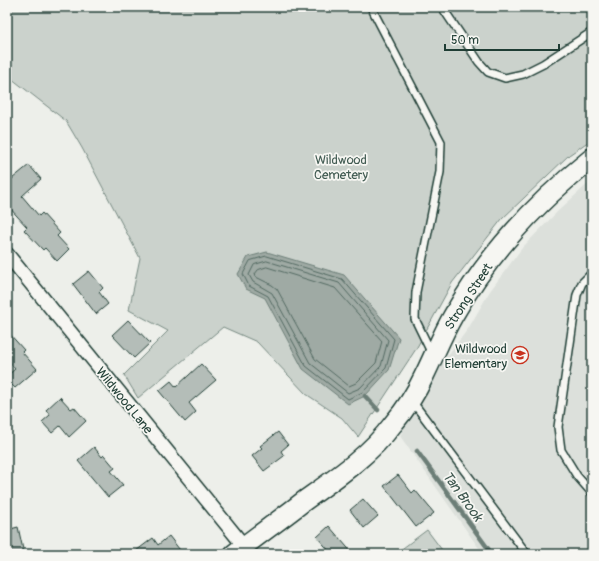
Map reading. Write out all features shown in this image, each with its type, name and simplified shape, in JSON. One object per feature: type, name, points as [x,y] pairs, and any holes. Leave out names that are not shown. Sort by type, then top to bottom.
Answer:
[{"type":"main road","name":"Strong Street","points":[[239,550],[334,480],[365,454],[393,424],[424,376],[445,330],[461,302],[502,244],[542,201],[592,158]]},
{"type":"street","name":"Wildwood Lane","points":[[7,254],[239,550]]},
{"type":"lane","points":[[371,7],[441,142],[440,172],[416,292],[415,319],[433,356]]},
{"type":"lane","points":[[442,7],[483,67],[488,72],[504,78],[523,74],[543,64],[592,32]]},
{"type":"lane","points":[[592,273],[582,283],[577,295],[558,427],[561,450],[576,476],[592,493]]},
{"type":"lane","points":[[410,399],[527,554]]},
{"type":"shaded area","name":"Wildwood Elementary","points":[[592,180],[592,554],[483,554],[400,436],[428,381],[468,329],[490,291],[522,248],[558,211]]},
{"type":"green space","name":"Wildwood Cemetery","points":[[7,7],[592,7],[592,139],[569,155],[502,219],[452,283],[416,349],[358,437],[342,418],[306,394],[257,342],[223,327],[138,398],[124,375],[168,331],[129,310],[140,258],[82,148],[66,121],[7,75]]},
{"type":"green space","points":[[427,530],[445,554],[395,554]]},
{"type":"water","points":[[267,252],[344,275],[399,338],[389,370],[365,396],[348,404],[303,369],[265,298],[246,289],[238,274],[248,257]]},
{"type":"building","points":[[29,165],[41,179],[22,196],[39,216],[42,213],[60,233],[57,236],[69,249],[57,261],[45,248],[43,250],[24,230],[27,227],[7,205],[7,183]]},
{"type":"building","points":[[89,271],[103,288],[99,292],[108,304],[96,314],[73,284]]},
{"type":"building","points":[[128,320],[150,343],[134,358],[112,335]]},
{"type":"building","points":[[7,331],[24,350],[22,352],[37,369],[15,388],[7,380],[7,376],[15,369],[7,359]]},
{"type":"building","points":[[201,364],[216,380],[189,403],[196,412],[185,422],[159,391],[171,381],[176,387]]},
{"type":"building","points":[[60,397],[71,409],[74,407],[86,421],[69,437],[60,426],[52,433],[42,422],[50,415],[46,410]]},
{"type":"building","points":[[278,432],[288,445],[281,451],[284,456],[264,471],[252,456],[262,448],[260,446]]},
{"type":"building","points":[[94,447],[102,457],[104,455],[115,468],[111,471],[123,485],[108,497],[78,461]]},
{"type":"building","points":[[398,475],[412,493],[415,490],[434,513],[416,527],[384,486]]},
{"type":"building","points":[[363,499],[378,516],[364,528],[350,510]]},
{"type":"building","points":[[329,526],[353,554],[332,554],[317,537]]},
{"type":"building","points":[[18,527],[24,554],[7,554],[7,530]]},
{"type":"building","points":[[169,536],[183,554],[132,554],[153,538],[158,545]]},
{"type":"waterway","name":"Tan Brook","points":[[365,396],[378,410]]},
{"type":"waterway","name":"Tan Brook","points":[[417,451],[492,554]]},
{"type":"place","name":"Wildwood Elementary","points":[[520,355]]}]
